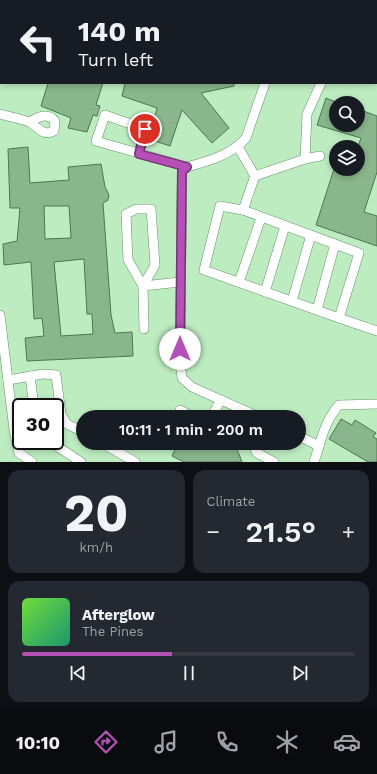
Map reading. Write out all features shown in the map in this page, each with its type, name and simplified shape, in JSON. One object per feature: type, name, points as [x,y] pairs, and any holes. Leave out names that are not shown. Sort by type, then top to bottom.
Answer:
[{"type":"street","points":[[243,410],[192,386],[182,378],[180,362],[180,282],[182,171],[187,167],[230,152],[238,147],[246,138],[265,84]]},
{"type":"street","points":[[305,159],[307,114],[321,84]]},
{"type":"street","points":[[0,114],[30,122]]},
{"type":"street","points":[[139,154],[145,129],[105,115],[96,141],[139,154],[187,167]]},
{"type":"street","points":[[238,147],[255,176],[243,210]]},
{"type":"street","points":[[255,176],[305,159],[320,156]]},
{"type":"street","points":[[339,318],[359,253],[261,218],[243,210],[220,206],[204,270],[265,292],[292,301],[339,318],[377,331]]},
{"type":"street","points":[[143,286],[155,265],[151,209],[136,209],[126,214],[128,260],[143,286],[144,329]]},
{"type":"street","points":[[239,282],[261,218]]},
{"type":"street","points":[[265,292],[285,226]]},
{"type":"street","points":[[292,301],[310,236]]},
{"type":"street","points":[[317,310],[335,244]]},
{"type":"street","points":[[143,286],[180,282]]},
{"type":"street","points":[[0,316],[14,430],[19,453],[32,462]]},
{"type":"street","points":[[8,380],[30,376],[56,375],[61,414],[67,424],[76,428]]},
{"type":"street","points":[[30,376],[33,398]]},
{"type":"street","points":[[215,410],[221,400]]},
{"type":"street","points":[[317,460],[324,429],[331,415],[339,405],[377,404]]},
{"type":"street","points":[[306,440],[319,446]]},
{"type":"street","points":[[63,450],[81,462]]},
{"type":"street","points":[[113,450],[129,460]]},
{"type":"street","points":[[256,450],[257,453],[274,462]]},
{"type":"building","points":[[48,84],[103,84],[96,105],[100,106],[97,116],[93,115],[87,132],[68,128],[71,118],[41,106]]},
{"type":"building","points":[[125,84],[234,84],[234,86],[201,93],[229,128],[212,143],[182,110],[170,146],[149,139],[157,108],[122,96]]},
{"type":"building","points":[[326,98],[329,99],[329,129],[317,125]]},
{"type":"building","points":[[365,112],[377,116],[377,172],[364,212],[377,216],[377,246],[316,225],[332,176],[365,176],[365,140],[360,140],[361,138],[341,132],[365,132]]},
{"type":"building","points":[[28,147],[30,183],[69,180],[68,167],[101,164],[105,187],[109,195],[108,200],[103,203],[111,315],[115,333],[132,332],[133,356],[27,361],[25,338],[44,336],[42,318],[34,319],[31,262],[4,265],[3,244],[17,241],[20,208],[10,208],[8,149]],"holes":[[[44,206],[69,206],[71,238],[45,239]],[[84,259],[87,314],[92,314],[93,334],[61,336],[54,262]]]},
{"type":"building","points":[[341,419],[352,425],[355,420],[376,433],[373,437],[377,439],[377,462],[368,462],[329,439]]},
{"type":"building","points":[[175,450],[237,450],[242,462],[184,462],[172,456]]},
{"type":"route","points":[[145,129],[139,154],[187,167],[182,171],[180,349]]}]
